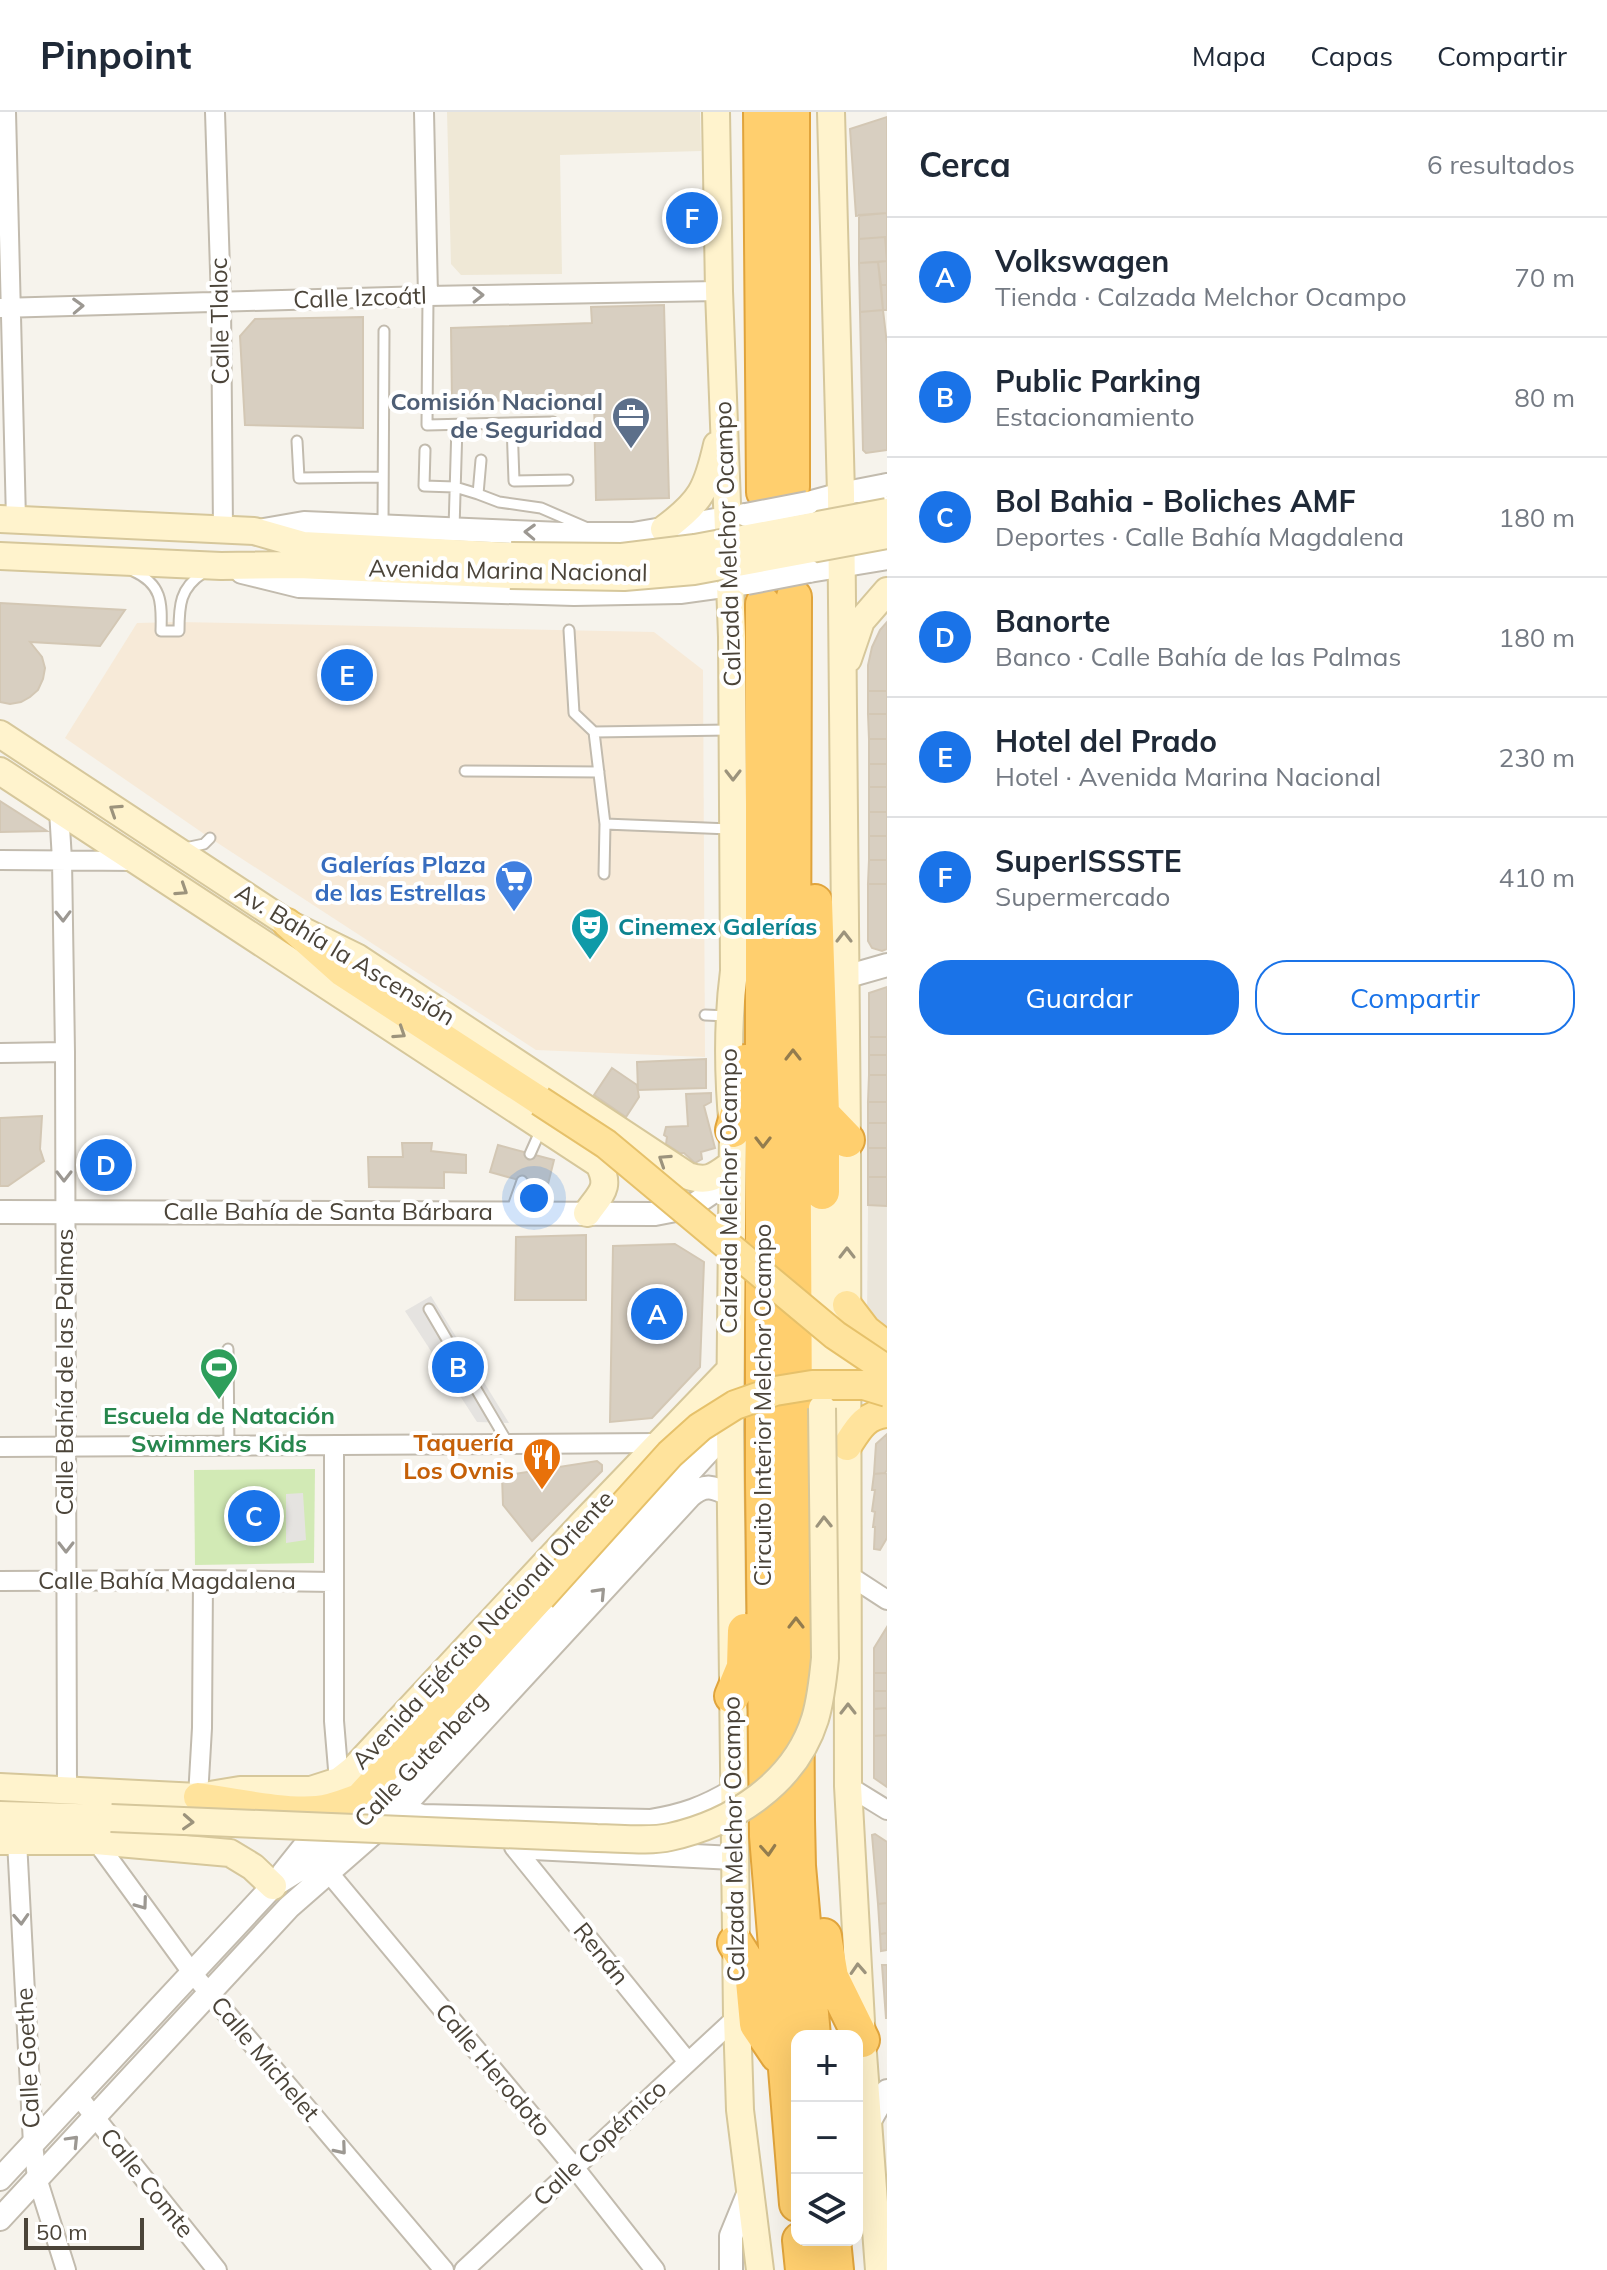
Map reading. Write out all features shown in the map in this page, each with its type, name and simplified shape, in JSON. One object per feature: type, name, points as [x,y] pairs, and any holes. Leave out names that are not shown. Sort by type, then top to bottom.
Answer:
[{"type":"highway","points":[[761,112],[774,506]]},
{"type":"highway","points":[[774,506],[792,112]]},
{"type":"highway","name":"Circuito Interior Melchor Ocampo","points":[[765,585],[794,787],[798,1866],[812,2030]]},
{"type":"highway","points":[[779,683],[809,715],[822,1192]]},
{"type":"highway","name":"Circuito Interior Melchor Ocampo","points":[[779,683],[763,980],[763,1481],[767,1836],[794,2174]]},
{"type":"highway","points":[[733,1130],[743,1095],[746,1037],[763,980]]},
{"type":"highway","points":[[822,1114],[847,1147]]},
{"type":"highway","points":[[732,1696],[744,1667],[746,1526],[763,1481]]},
{"type":"highway","points":[[798,1866],[819,1903],[831,1977],[857,2030]]},
{"type":"highway","points":[[735,1943],[752,1970],[757,2024],[784,2065]]},
{"type":"highway","points":[[801,2246],[803,2270]]},
{"type":"highway","points":[[834,2246],[836,2270]]},
{"type":"main road","name":"Calzada Melchor Ocampo","points":[[716,112],[724,410],[774,506],[765,585],[733,730],[734,971],[717,1016],[733,1130],[730,1495],[740,2110],[760,2270]]},
{"type":"main road","points":[[831,112],[841,494],[847,1147],[848,1786],[861,2030]]},
{"type":"main road","points":[[664,529],[686,513],[706,486],[724,410]]},
{"type":"main road","points":[[765,585],[774,506],[841,494]]},
{"type":"main road","name":"Avenida Marina Nacional","points":[[0,556],[221,566],[511,565],[695,548],[887,512]]},
{"type":"main road","name":"Avenida Marina Nacional","points":[[8,519],[254,531],[303,545],[624,577],[694,571],[887,535]]},
{"type":"main road","points":[[842,673],[861,621],[887,591]]},
{"type":"main road","name":"Av. Bahía la Ascensión","points":[[0,734],[287,923],[423,995],[688,1176],[709,1179],[732,1172]]},
{"type":"main road","name":"Av. Bahía la Ascensión","points":[[0,771],[541,1113],[599,1164],[605,1177],[605,1186],[587,1213]]},
{"type":"main road","points":[[287,923],[342,972],[541,1113],[606,1144],[835,1335],[887,1370]]},
{"type":"main road","points":[[0,1815],[597,1838],[668,1838],[720,1822],[761,1796],[794,1761],[814,1722],[822,1690],[825,1658],[822,1192],[847,1147]]},
{"type":"main road","points":[[847,1305],[866,1330],[887,1346]]},
{"type":"main road","name":"Avenida Ejército Nacional Oriente","points":[[349,1790],[353,1770],[730,1370]]},
{"type":"main road","points":[[0,1787],[198,1797],[293,1810],[332,1808],[541,1597],[670,1454],[700,1427],[735,1405],[775,1391],[812,1385],[864,1385],[887,1392]]},
{"type":"main road","points":[[847,1446],[864,1421],[876,1414],[887,1413]]},
{"type":"main road","points":[[8,1841],[96,1841],[230,1853],[253,1867],[273,1886]]},
{"type":"main road","points":[[863,2054],[881,2258]]},
{"type":"street","points":[[6,112],[8,519]]},
{"type":"street","name":"Calle Tlaloc","points":[[215,112],[223,530]]},
{"type":"street","points":[[424,112],[428,296]]},
{"type":"street","name":"Calle Izcoátl","points":[[5,308],[719,291]]},
{"type":"street","points":[[841,494],[886,485]]},
{"type":"street","points":[[886,485],[875,494],[866,516],[872,540],[887,555]]},
{"type":"street","name":"Avenida Marina Nacional","points":[[254,531],[304,523],[633,534],[774,506]]},
{"type":"street","name":"Avenida Marina Nacional","points":[[221,566],[299,586],[635,595],[765,585],[887,555]]},
{"type":"street","name":"Calle Bahía de las Palmas","points":[[59,810],[65,1052],[67,1790]]},
{"type":"street","points":[[0,860],[138,861]]},
{"type":"street","points":[[845,977],[887,965]]},
{"type":"street","points":[[0,1053],[65,1052]]},
{"type":"street","points":[[655,1214],[695,1204],[732,1172]]},
{"type":"street","name":"Calle Bahía de Santa Bárbara","points":[[0,1212],[655,1214]]},
{"type":"street","points":[[655,1214],[684,1225],[730,1264]]},
{"type":"street","name":"Calle Gutenberg","points":[[0,2219],[289,1907],[401,1809],[730,1428]]},
{"type":"street","points":[[0,1447],[658,1443]]},
{"type":"street","points":[[273,1886],[349,1790],[334,1721],[334,1446]]},
{"type":"street","name":"Calle Gutenberg","points":[[0,2179],[273,1886],[331,1850],[382,1806],[622,1556],[697,1490],[711,1486],[730,1495]]},
{"type":"street","points":[[583,1523],[622,1556]]},
{"type":"street","points":[[847,1574],[885,1594]]},
{"type":"street","points":[[198,1797],[202,1728],[203,1580]]},
{"type":"street","name":"Calle Bahía Magdalena","points":[[0,1581],[333,1582]]},
{"type":"street","points":[[848,1786],[887,1810]]},
{"type":"street","points":[[401,1809],[422,1816],[650,1821],[682,1815],[733,1791]]},
{"type":"street","points":[[369,1837],[734,1858]]},
{"type":"street","name":"Calle Goethe","points":[[8,1841],[37,2178],[66,2270]]},
{"type":"street","name":"Calle Michelet","points":[[96,1841],[209,1994],[444,2270]]},
{"type":"street","name":"Renán","points":[[514,1847],[688,2062]]},
{"type":"street","name":"Calle Herodoto","points":[[329,1873],[574,2167],[655,2270]]},
{"type":"street","name":"Calle Copérnico","points":[[464,2270],[737,2017]]},
{"type":"street","points":[[868,2124],[887,2091]]},
{"type":"street","name":"Calle Comte","points":[[78,2096],[217,2270]]},
{"type":"street","points":[[731,2270],[731,2236],[749,2192]]},
{"type":"lane","points":[[428,296],[427,425],[553,422]]},
{"type":"lane","points":[[383,526],[384,331]]},
{"type":"lane","points":[[512,424],[514,481],[568,480]]},
{"type":"lane","points":[[454,529],[457,425]]},
{"type":"lane","points":[[297,441],[299,478],[382,477]]},
{"type":"lane","points":[[425,450],[424,486],[455,487],[499,502],[541,508],[604,534]]},
{"type":"lane","points":[[478,494],[481,460]]},
{"type":"lane","points":[[112,561],[143,576],[152,584],[162,608],[161,631],[179,631],[179,608],[184,590],[204,572],[221,566]]},
{"type":"lane","points":[[569,630],[574,713],[594,732],[605,824],[604,874]]},
{"type":"lane","points":[[594,732],[733,730]]},
{"type":"lane","points":[[465,771],[599,772]]},
{"type":"lane","points":[[605,824],[733,829]]},
{"type":"lane","points":[[165,843],[188,848],[204,844],[210,838]]},
{"type":"lane","points":[[530,1154],[541,1113]]},
{"type":"lane","points":[[511,1212],[522,1181]]},
{"type":"lane","points":[[429,1309],[509,1445]]},
{"type":"lane","points":[[228,1349],[229,1446]]},
{"type":"shaded area","points":[[447,112],[700,112],[701,151],[560,155],[562,274],[461,275],[451,264]]},
{"type":"shaded area","name":"Galerías Plaza de las Estrellas","points":[[137,623],[654,632],[703,670],[705,1057],[536,1050],[210,838],[65,738]]},
{"type":"shaded area","points":[[868,1205],[887,1206],[887,1333],[867,1321]]},
{"type":"shaded area","points":[[431,1296],[509,1423],[477,1422],[405,1311]]},
{"type":"shaded area","points":[[303,1493],[306,1540],[286,1543],[286,1494]]},
{"type":"green space","points":[[315,1469],[314,1563],[195,1565],[194,1470]]},
{"type":"building","points":[[887,117],[887,213],[856,216],[850,129]]},
{"type":"building","points":[[887,213],[887,256],[885,237],[859,239],[859,215]]},
{"type":"building","points":[[885,237],[887,261],[859,263],[859,239]]},
{"type":"building","points":[[887,261],[887,285],[881,285],[878,262]]},
{"type":"building","points":[[878,262],[883,310],[860,312],[859,263]]},
{"type":"building","points":[[881,285],[887,285],[887,310],[883,310]]},
{"type":"building","name":"Comisión Nacional de Seguridad","points":[[664,305],[669,498],[596,500],[594,398],[452,402],[451,328],[592,323],[591,307]]},
{"type":"building","points":[[883,310],[887,344],[887,450],[866,453],[863,450],[860,312]]},
{"type":"building","points":[[363,317],[363,428],[245,425],[240,336],[255,319]]},
{"type":"building","points":[[0,603],[125,610],[100,646],[30,642],[42,657],[45,668],[43,679],[30,697],[10,704],[0,702]]},
{"type":"building","points":[[887,622],[887,691],[868,691],[872,647]]},
{"type":"building","points":[[868,691],[887,691],[887,714],[868,714]]},
{"type":"building","points":[[868,714],[887,714],[887,739],[869,739]]},
{"type":"building","points":[[869,739],[887,739],[887,764],[869,764]]},
{"type":"building","points":[[869,764],[887,764],[887,787],[869,787]]},
{"type":"building","points":[[869,787],[887,787],[887,812],[869,812]]},
{"type":"building","points":[[0,801],[47,831],[0,832]]},
{"type":"building","points":[[869,812],[887,812],[887,836],[869,836]]},
{"type":"building","points":[[869,836],[887,836],[887,860],[869,860]]},
{"type":"building","points":[[869,860],[887,860],[887,884],[868,884]]},
{"type":"building","points":[[868,884],[887,884],[887,949],[882,951],[872,948],[868,941]]},
{"type":"building","points":[[887,987],[887,1037],[869,1037],[869,993]]},
{"type":"building","points":[[869,1037],[887,1037],[887,1055],[869,1055]]},
{"type":"building","points":[[869,1055],[887,1055],[887,1075],[869,1075]]},
{"type":"building","points":[[706,1059],[706,1088],[638,1090],[637,1062]]},
{"type":"building","points":[[612,1068],[637,1085],[639,1097],[626,1117],[594,1095]]},
{"type":"building","points":[[869,1075],[887,1075],[887,1102],[868,1102]]},
{"type":"building","points":[[711,1093],[711,1102],[704,1106],[715,1148],[701,1152],[702,1159],[695,1163],[666,1144],[667,1137],[664,1135],[666,1127],[688,1126],[686,1094]]},
{"type":"building","points":[[868,1102],[887,1102],[887,1123],[868,1123]]},
{"type":"building","points":[[42,1116],[40,1149],[44,1161],[8,1186],[0,1186],[0,1118]]},
{"type":"building","points":[[868,1123],[887,1123],[887,1148],[868,1148]]},
{"type":"building","points":[[402,1143],[432,1143],[431,1151],[466,1155],[466,1173],[444,1172],[444,1188],[369,1187],[368,1157],[403,1157]]},
{"type":"building","points":[[498,1145],[554,1160],[547,1188],[490,1172]]},
{"type":"building","points":[[868,1148],[887,1148],[887,1177],[868,1177]]},
{"type":"building","points":[[868,1177],[887,1177],[887,1206],[868,1205]]},
{"type":"building","points":[[586,1235],[586,1300],[515,1300],[516,1237]]},
{"type":"building","points":[[675,1244],[704,1262],[700,1367],[652,1418],[610,1422],[613,1246]]},
{"type":"building","points":[[887,1434],[887,1470],[874,1474],[876,1444]]},
{"type":"building","name":"Taquería Los Ovnis","points":[[597,1461],[602,1465],[602,1471],[532,1541],[503,1505],[502,1476]]},
{"type":"building","points":[[885,1473],[887,1538],[880,1550],[874,1549],[875,1512],[872,1511],[875,1490],[872,1490],[874,1474]]},
{"type":"building","points":[[887,1627],[887,1673],[874,1673],[874,1648]]},
{"type":"building","points":[[874,1673],[887,1673],[887,1691],[874,1691]]},
{"type":"building","points":[[874,1691],[887,1691],[887,1708],[874,1709]]},
{"type":"building","points":[[887,1708],[887,1735],[874,1736],[874,1709]]},
{"type":"building","points":[[887,1735],[887,1787],[874,1778],[874,1736]]},
{"type":"building","points":[[872,1835],[887,1842],[887,1903],[878,1904]]},
{"type":"building","points":[[887,1903],[887,1933],[880,1934],[878,1904]]},
{"type":"building","points":[[887,1933],[887,1950],[881,1951],[880,1934]]},
{"type":"building","points":[[882,1965],[887,1965],[887,2018],[886,2018]]},
{"type":"place","name":"SuperISSSTE","points":[[692,218]]},
{"type":"place","name":"Comisión Nacional de Seguridad","points":[[631,450]]},
{"type":"place","name":"Hotel del Prado","points":[[347,675]]},
{"type":"place","name":"Galerías Plaza de las Estrellas","points":[[514,913]]},
{"type":"place","name":"Cinemex Galerías","points":[[590,961]]},
{"type":"place","name":"Banorte","points":[[106,1165]]},
{"type":"place","name":"Volkswagen","points":[[657,1314]]},
{"type":"place","name":"Public Parking","points":[[458,1367]]},
{"type":"place","name":"Escuela de Natación Swimmers Kids","points":[[219,1401]]},
{"type":"place","name":"Taquería Los Ovnis","points":[[542,1491]]},
{"type":"place","name":"Bol Bahia - Boliches AMF","points":[[254,1516]]}]
